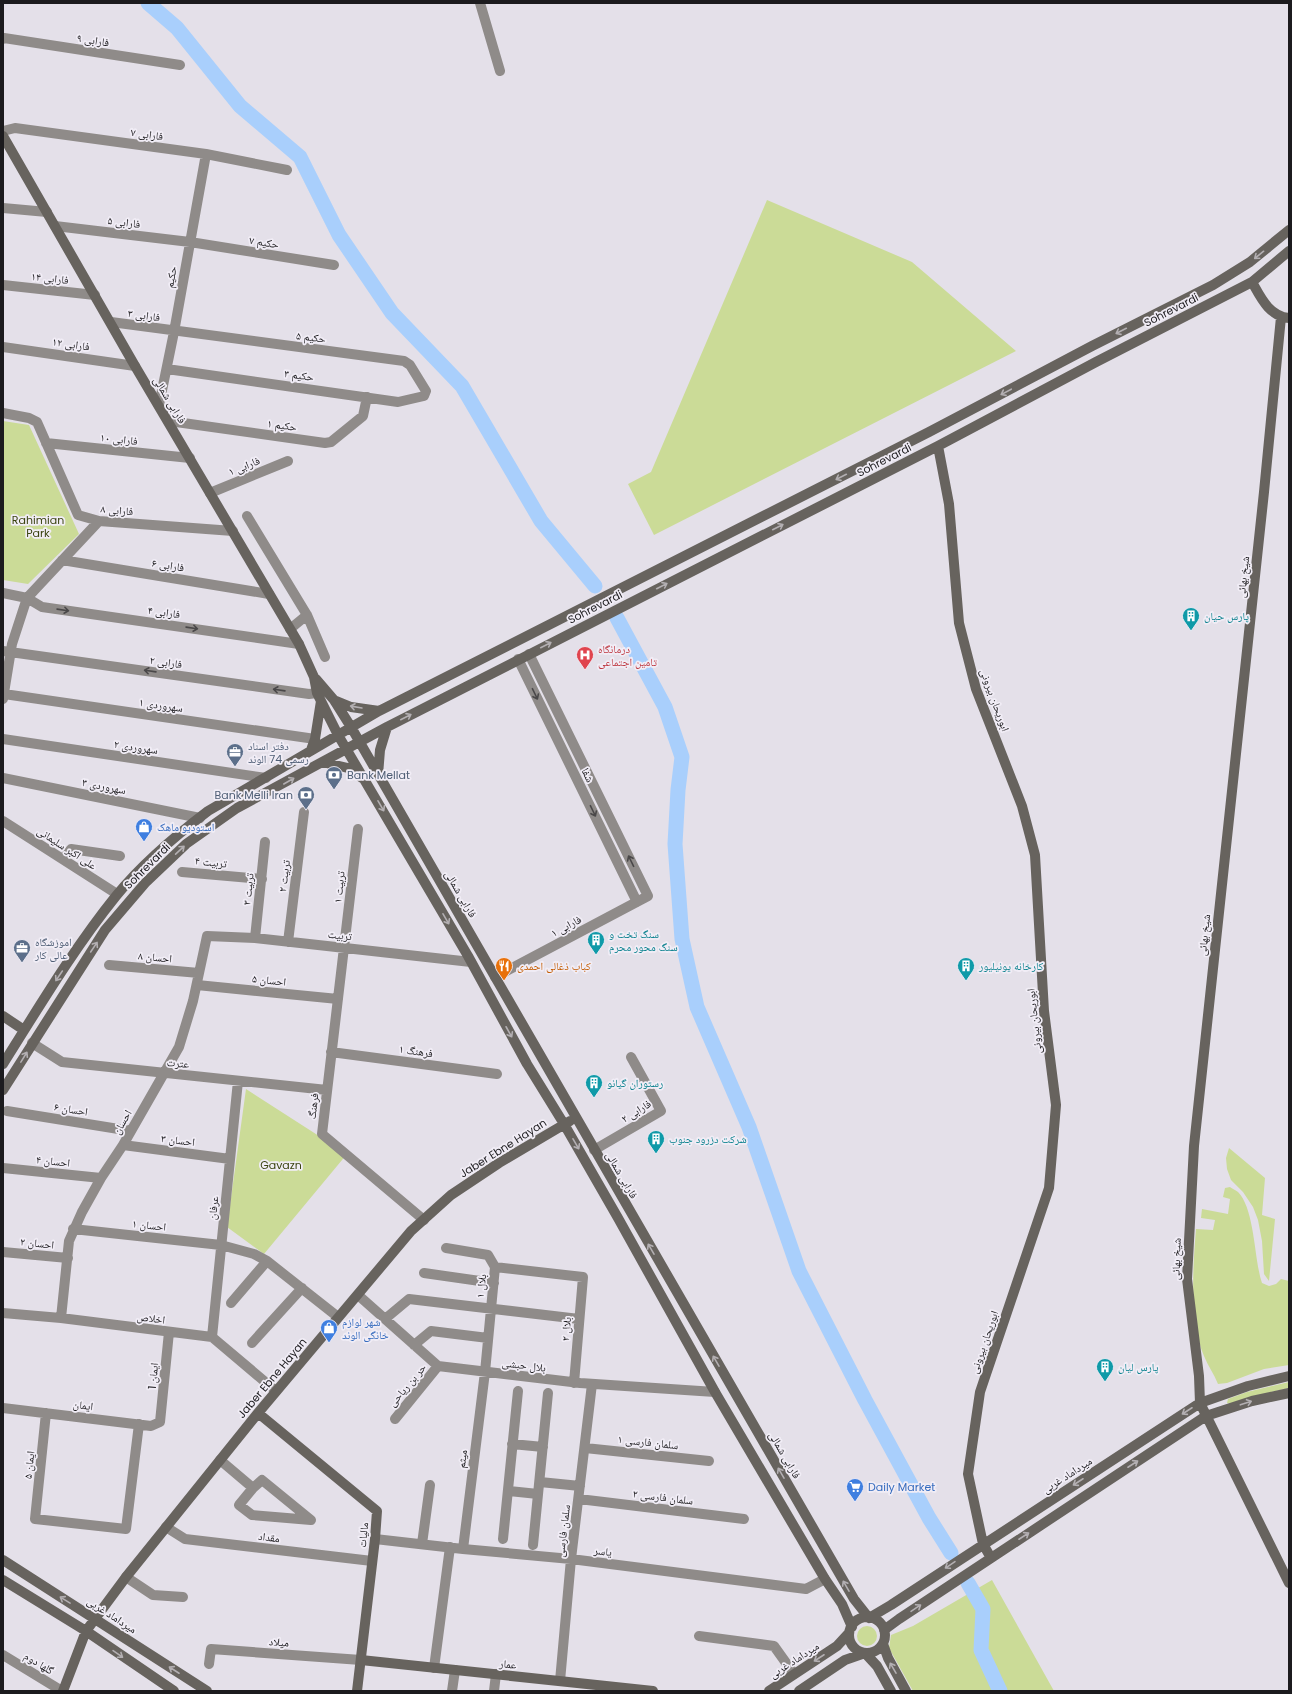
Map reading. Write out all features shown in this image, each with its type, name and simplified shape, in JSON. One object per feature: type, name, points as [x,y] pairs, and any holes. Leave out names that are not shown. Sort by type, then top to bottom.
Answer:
[{"type":"street","points":[[480,3],[500,71]]},
{"type":"street","name":"فارابی ۹","points":[[3,40],[4,38],[180,65]]},
{"type":"street","name":"فارابی ۷","points":[[3,131],[15,128],[206,154],[287,170]]},
{"type":"street","name":"فارابی شمالی","points":[[3,136],[299,644],[314,677],[319,697],[338,735],[347,749]]},
{"type":"street","name":"حکیم","points":[[159,404],[174,332],[206,154]]},
{"type":"street","points":[[3,208],[47,212]]},
{"type":"street","name":"فارابی ۵","points":[[55,226],[190,242]]},
{"type":"street","name":"Sohrevardi","points":[[3,1064],[81,943],[117,894],[183,830],[200,818],[379,711],[929,432],[1092,346],[1213,285],[1250,262],[1289,230]]},
{"type":"street","name":"حکیم ۷","points":[[190,242],[334,265]]},
{"type":"street","name":"Sohrevardi","points":[[3,1090],[105,930],[146,882],[186,844],[237,808],[387,727],[518,659],[938,446],[1096,362],[1252,282],[1289,251]]},
{"type":"street","name":"شیخ بهائی","points":[[1252,282],[1271,312],[1285,318],[1264,492],[1194,1146],[1187,1279],[1199,1376],[1200,1403],[1289,1583]]},
{"type":"street","name":"فارابی ۱۴","points":[[3,285],[95,295]]},
{"type":"street","name":"فارابی ۳","points":[[111,322],[174,332]]},
{"type":"street","name":"حکیم ۵","points":[[174,332],[404,361],[410,365],[426,392],[426,395]]},
{"type":"street","name":"فارابی ۱۲","points":[[3,347],[136,366]]},
{"type":"street","name":"حکیم ۳","points":[[167,369],[398,402],[426,395]]},
{"type":"street","name":"حکیم ۱","points":[[169,421],[325,443],[331,442],[363,416],[367,397]]},
{"type":"street","points":[[3,413],[34,419],[37,422],[46,443]]},
{"type":"street","name":"فارابی ۱۰","points":[[46,443],[190,458]]},
{"type":"street","name":"فارابی ۸","points":[[46,443],[78,515],[99,521],[233,531]]},
{"type":"street","name":"ابوریحان بیرونی","points":[[938,446],[949,504],[958,623],[976,688],[1022,806],[1034,855],[1044,1011],[1056,1105],[1049,1188],[980,1392],[968,1474],[983,1544],[991,1558]]},
{"type":"street","name":"فارابی ۱","points":[[210,492],[288,461]]},
{"type":"street","points":[[247,516],[307,616],[325,657]]},
{"type":"street","points":[[3,696],[7,651],[27,598],[99,521]]},
{"type":"street","name":"فارابی ۶","points":[[62,560],[269,594]]},
{"type":"street","name":"فارابی ۴","points":[[3,593],[27,598],[42,607],[299,644]]},
{"type":"street","points":[[290,629],[307,616]]},
{"type":"street","name":"فارابی ۲","points":[[7,651],[309,694],[319,697]]},
{"type":"street","name":"شفا","points":[[529,654],[648,896]]},
{"type":"street","name":"شفا","points":[[518,659],[637,902]]},
{"type":"street","points":[[526,676],[537,670]]},
{"type":"street","name":"فارابی شمالی","points":[[314,677],[334,700],[351,727],[854,1598],[869,1618]]},
{"type":"street","name":"سهروردی ۱","points":[[3,696],[315,739]]},
{"type":"street","points":[[312,750],[315,739],[319,697]]},
{"type":"street","points":[[334,700],[351,707],[379,711]]},
{"type":"street","points":[[378,775],[380,750],[387,727]]},
{"type":"street","name":"سهروردی ۲","points":[[3,739],[266,778]]},
{"type":"street","points":[[562,750],[574,744]]},
{"type":"street","points":[[347,749],[471,962],[527,1064],[564,1124],[618,1218],[714,1392],[825,1579],[842,1604],[850,1630],[852,1644],[860,1651],[865,1653],[877,1666],[891,1691]]},
{"type":"street","points":[[322,762],[348,768],[369,785],[372,786],[377,782],[383,784]]},
{"type":"street","name":"سهروردی ۳","points":[[3,778],[200,818]]},
{"type":"street","name":"تربیت ۲","points":[[288,942],[304,812]]},
{"type":"street","name":"علی اکبر سلیمانی","points":[[3,821],[117,894]]},
{"type":"street","name":"تربیت ۱","points":[[345,948],[358,829]]},
{"type":"street","name":"تربیت ۳","points":[[255,938],[265,842]]},
{"type":"street","points":[[63,859],[71,849],[120,856]]},
{"type":"street","name":"تربیت ۴","points":[[182,872],[262,879]]},
{"type":"street","name":"فارابی ۱","points":[[495,977],[648,896]]},
{"type":"street","name":"تربیت","points":[[207,936],[255,938],[471,962]]},
{"type":"street","name":"احسان","points":[[61,1318],[69,1241],[73,1229],[101,1178],[123,1145],[179,1047],[197,985],[207,936]]},
{"type":"street","name":"فرهنگ","points":[[345,948],[322,1134],[424,1220]]},
{"type":"street","name":"احسان ۸","points":[[109,965],[199,973]]},
{"type":"street","name":"احسان ۵","points":[[197,985],[338,999]]},
{"type":"street","points":[[3,1016],[24,1030]]},
{"type":"street","name":"عترت","points":[[32,1043],[62,1062],[164,1074],[327,1090]]},
{"type":"street","name":"فرهنگ ۱","points":[[331,1052],[497,1074]]},
{"type":"street","name":"فارابی ۲","points":[[594,1150],[661,1111],[632,1057]]},
{"type":"street","name":"عرفان","points":[[212,1337],[238,1081]]},
{"type":"street","name":"احسان ۶","points":[[7,1111],[131,1131]]},
{"type":"street","name":"Jaber Ebne Hayan","points":[[62,1691],[86,1632],[126,1577],[276,1391],[411,1231],[451,1195],[499,1163],[575,1117]]},
{"type":"street","name":"احسان ۳","points":[[123,1145],[230,1159]]},
{"type":"street","name":"احسان ۴","points":[[3,1168],[101,1178]]},
{"type":"street","name":"احسان ۱","points":[[73,1229],[221,1245],[254,1254],[267,1261],[338,1317]]},
{"type":"street","points":[[446,1248],[488,1255],[495,1267]]},
{"type":"street","name":"احسان ۲","points":[[3,1252],[68,1258]]},
{"type":"street","points":[[231,1303],[267,1261]]},
{"type":"street","name":"بلال ۱","points":[[485,1372],[495,1267],[583,1277]]},
{"type":"street","points":[[424,1273],[494,1282]]},
{"type":"street","name":"بلال ۲","points":[[574,1383],[583,1277]]},
{"type":"street","points":[[252,1343],[302,1288]]},
{"type":"street","points":[[358,1294],[438,1366]]},
{"type":"street","points":[[385,1319],[409,1299],[491,1310],[579,1319]]},
{"type":"street","name":"اخلاص","points":[[3,1314],[61,1318],[212,1337]]},
{"type":"street","points":[[414,1345],[431,1331],[488,1338]]},
{"type":"street","name":"ایمان 1","points":[[160,1422],[169,1332]]},
{"type":"street","points":[[212,1337],[276,1391]]},
{"type":"street","name":"بلال حبشی","points":[[438,1366],[574,1383],[714,1392]]},
{"type":"street","name":"حر بن ریاحی","points":[[394,1418],[438,1366]]},
{"type":"street","name":"میثم","points":[[463,1549],[485,1372]]},
{"type":"street","name":"میرداماد غربی","points":[[869,1618],[1200,1403],[1248,1386],[1289,1376]]},
{"type":"street","name":"سلمان فارسی","points":[[560,1681],[571,1559],[592,1384]]},
{"type":"street","points":[[503,1539],[518,1391]]},
{"type":"street","points":[[533,1545],[548,1393]]},
{"type":"street","points":[[884,1630],[1206,1416],[1252,1401],[1289,1393]]},
{"type":"street","name":"ایمان","points":[[3,1408],[151,1426],[160,1422]]},
{"type":"street","name":"ایمان ۵","points":[[46,1413],[35,1519],[126,1529],[139,1424]]},
{"type":"street","name":"مالیات","points":[[258,1413],[377,1511],[376,1539],[372,1561],[357,1691]]},
{"type":"street","points":[[512,1444],[543,1447]]},
{"type":"street","name":"سلمان فارسی ۱","points":[[585,1448],[709,1461]]},
{"type":"street","points":[[220,1460],[253,1488]]},
{"type":"street","points":[[262,1480],[311,1520],[252,1515],[239,1505],[253,1488],[262,1480]]},
{"type":"street","points":[[540,1482],[580,1486]]},
{"type":"street","points":[[422,1544],[430,1485]]},
{"type":"street","points":[[508,1491],[538,1494]]},
{"type":"street","name":"سلمان فارسی ۲","points":[[578,1499],[744,1519]]},
{"type":"street","name":"مقداد","points":[[166,1527],[185,1539],[372,1561]]},
{"type":"street","name":"یاسر","points":[[376,1539],[450,1548],[571,1559],[806,1589],[825,1579]]},
{"type":"street","points":[[434,1668],[450,1548]]},
{"type":"street","name":"میرداماد غربی","points":[[3,1560],[207,1691]]},
{"type":"street","points":[[126,1577],[153,1595],[183,1597]]},
{"type":"street","points":[[3,1580],[86,1632],[174,1691]]},
{"type":"street","points":[[850,1630],[859,1620],[869,1618],[878,1622],[884,1630],[883,1644],[888,1658],[906,1691]]},
{"type":"street","name":"میرداماد غربی","points":[[769,1691],[837,1646],[850,1630]]},
{"type":"street","points":[[699,1636],[774,1646],[794,1674]]},
{"type":"street","points":[[799,1691],[845,1660],[875,1651],[883,1644]]},
{"type":"street","name":"میلاد","points":[[209,1664],[211,1649],[361,1660]]},
{"type":"street","name":"گلها دوم","points":[[3,1656],[62,1691]]},
{"type":"street","name":"عمار","points":[[361,1660],[654,1691]]},
{"type":"street","points":[[452,1691],[454,1670]]},
{"type":"street","points":[[494,1691],[496,1674]]},
{"type":"green space","points":[[767,200],[912,262],[1016,351],[654,535],[628,484],[651,472]]},
{"type":"green space","name":"Rahimian Park","points":[[3,421],[29,425],[79,534],[28,584],[3,580]]},
{"type":"green space","name":"Gavazn","points":[[246,1089],[347,1154],[264,1254],[227,1227]]},
{"type":"green space","points":[[1229,1148],[1265,1178],[1262,1215],[1275,1219],[1269,1281],[1264,1274],[1262,1241],[1258,1220],[1253,1207],[1243,1192],[1231,1180],[1227,1169],[1226,1158]]},
{"type":"green space","points":[[1230,1187],[1238,1192],[1244,1200],[1248,1210],[1262,1283],[1269,1286],[1276,1284],[1281,1279],[1289,1281],[1289,1365],[1264,1369],[1227,1383],[1218,1384],[1204,1356],[1199,1342],[1194,1310],[1193,1276],[1196,1229],[1213,1230],[1215,1220],[1201,1218],[1202,1209],[1228,1214],[1230,1199],[1223,1197],[1225,1188]]},
{"type":"green space","points":[[1289,1382],[1289,1388],[1254,1396],[1230,1404],[1227,1403],[1228,1399],[1247,1392]]},
{"type":"green space","points":[[992,1580],[1054,1691],[913,1691],[889,1648],[891,1635],[913,1626]]},
{"type":"green space","points":[[863,1626],[871,1626],[877,1632],[877,1640],[871,1646],[863,1646],[857,1640],[857,1632]]},
{"type":"waterway","points":[[148,3],[177,28],[240,106],[300,157],[339,235],[392,313],[462,386],[541,521],[595,586]]},
{"type":"waterway","points":[[617,618],[665,707],[682,757],[678,790],[675,844],[682,939],[697,1007],[749,1127],[799,1271],[865,1400],[929,1518],[951,1553]]},
{"type":"waterway","points":[[968,1583],[983,1609],[981,1650],[1000,1691]]},
{"type":"place","name":"پارس حیان","points":[[1191,631]]},
{"type":"place","name":"درمانگاه تامین اجتماعی","points":[[585,670]]},
{"type":"place","name":"دفتر اسناد رسمی 74 الوند","points":[[235,767]]},
{"type":"place","name":"Bank Mellat","points":[[334,790]]},
{"type":"place","name":"Bank Melli Iran","points":[[306,810]]},
{"type":"place","name":"استودیو ماهک","points":[[144,842]]},
{"type":"place","name":"سنگ تخت و سنگ محور محرم","points":[[596,955]]},
{"type":"place","name":"اموزشگاه عالی کار","points":[[22,963]]},
{"type":"place","name":"کباب ذغالی احمدی","points":[[504,981]]},
{"type":"place","name":"کارخانه یونیلیور","points":[[966,981]]},
{"type":"place","name":"رستوران گیانو","points":[[594,1098]]},
{"type":"place","name":"شرکت دزرود جنوب","points":[[656,1154]]},
{"type":"place","name":"شهر لوازم خانگی الوند","points":[[329,1343]]},
{"type":"place","name":"پارس لیان","points":[[1105,1382]]},
{"type":"place","name":"Daily Market","points":[[855,1502]]}]
